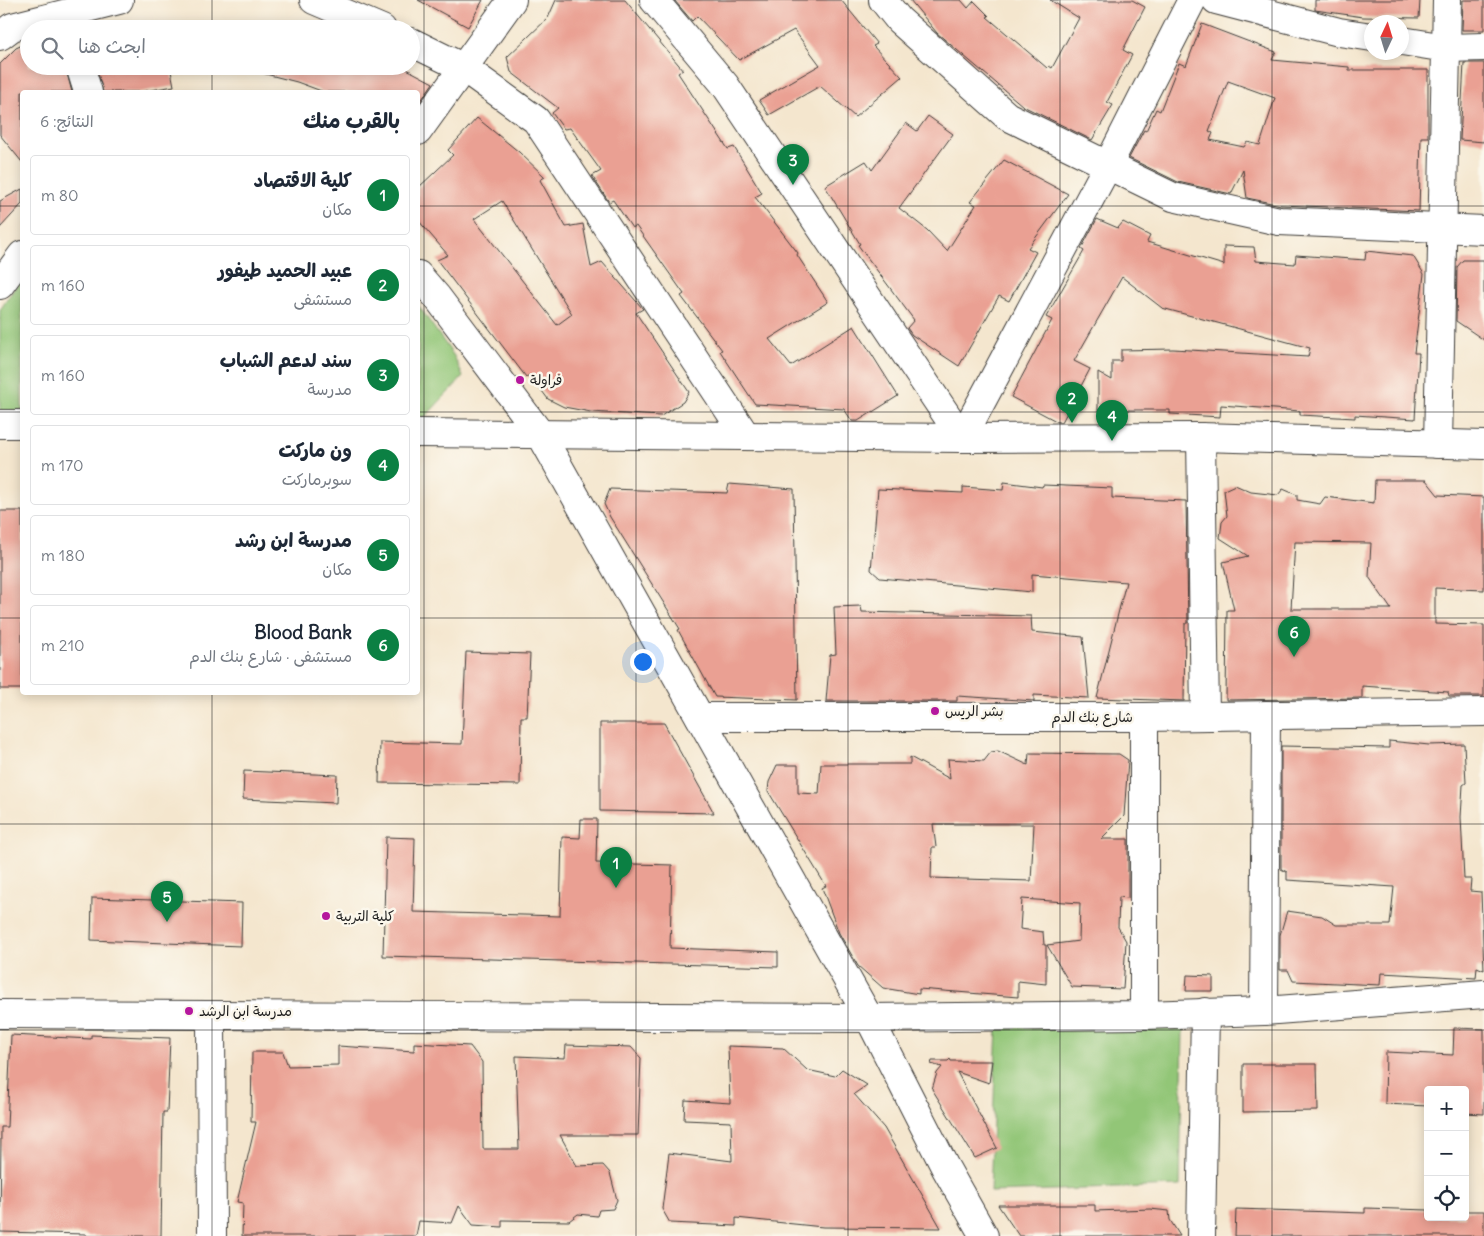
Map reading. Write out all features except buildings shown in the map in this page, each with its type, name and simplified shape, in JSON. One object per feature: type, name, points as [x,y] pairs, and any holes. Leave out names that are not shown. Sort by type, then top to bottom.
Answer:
[{"type":"street","points":[[41,20],[119,0]]},
{"type":"street","points":[[314,0],[361,20]]},
{"type":"street","points":[[420,128],[512,0]]},
{"type":"street","points":[[654,0],[725,86],[962,438]]},
{"type":"street","points":[[883,0],[899,20],[1007,116],[1173,197],[1279,221],[1484,230]]},
{"type":"street","points":[[962,438],[1108,165],[1192,0]]},
{"type":"street","points":[[1216,0],[1339,32],[1364,36]]},
{"type":"street","points":[[1438,444],[1447,0]]},
{"type":"street","points":[[0,36],[12,28],[20,26]]},
{"type":"street","points":[[1409,42],[1446,48],[1484,47]]},
{"type":"street","points":[[420,46],[464,68],[536,120],[746,436]]},
{"type":"street","points":[[83,75],[87,90]]},
{"type":"street","points":[[0,285],[20,258]]},
{"type":"street","points":[[420,277],[437,297],[540,435],[869,1018],[945,1167],[984,1236]]},
{"type":"street","points":[[0,424],[20,424]]},
{"type":"street","points":[[420,433],[962,438],[1201,437],[1484,444]]},
{"type":"street","points":[[1201,437],[1205,716]]},
{"type":"street","name":"شارع بنك الدم","points":[[700,717],[1144,717],[1484,712]]},
{"type":"street","points":[[1264,1011],[1266,715]]},
{"type":"street","points":[[1144,717],[1144,1015]]},
{"type":"street","points":[[0,1014],[869,1018],[1144,1015],[1264,1011],[1484,994]]},
{"type":"street","points":[[1201,1236],[1205,1012]]},
{"type":"street","points":[[211,1016],[212,1236]]},
{"type":"green space","points":[[20,280],[20,412],[0,411],[0,310]]},
{"type":"green space","points":[[420,308],[454,356],[463,377],[420,422]]},
{"type":"green space","points":[[997,1026],[1183,1029],[1180,1186],[990,1192]]},
{"type":"place","name":"سند لدعم الشباب","points":[[793,185]]},
{"type":"place","name":"فراولة","points":[[520,380]]},
{"type":"place","name":"عبيد الحميد طيفور","points":[[1072,423]]},
{"type":"place","name":"ون ماركت","points":[[1112,441]]},
{"type":"place","name":"Blood Bank","points":[[1294,657]]},
{"type":"place","name":"بشر الريس","points":[[935,711]]},
{"type":"place","name":"كلية الاقتصاد","points":[[616,888]]},
{"type":"place","name":"كلية التربية","points":[[326,916]]},
{"type":"place","name":"مدرسة ابن رشد","points":[[167,922]]},
{"type":"place","name":"مدرسة ابن الرشد","points":[[189,1011]]}]
